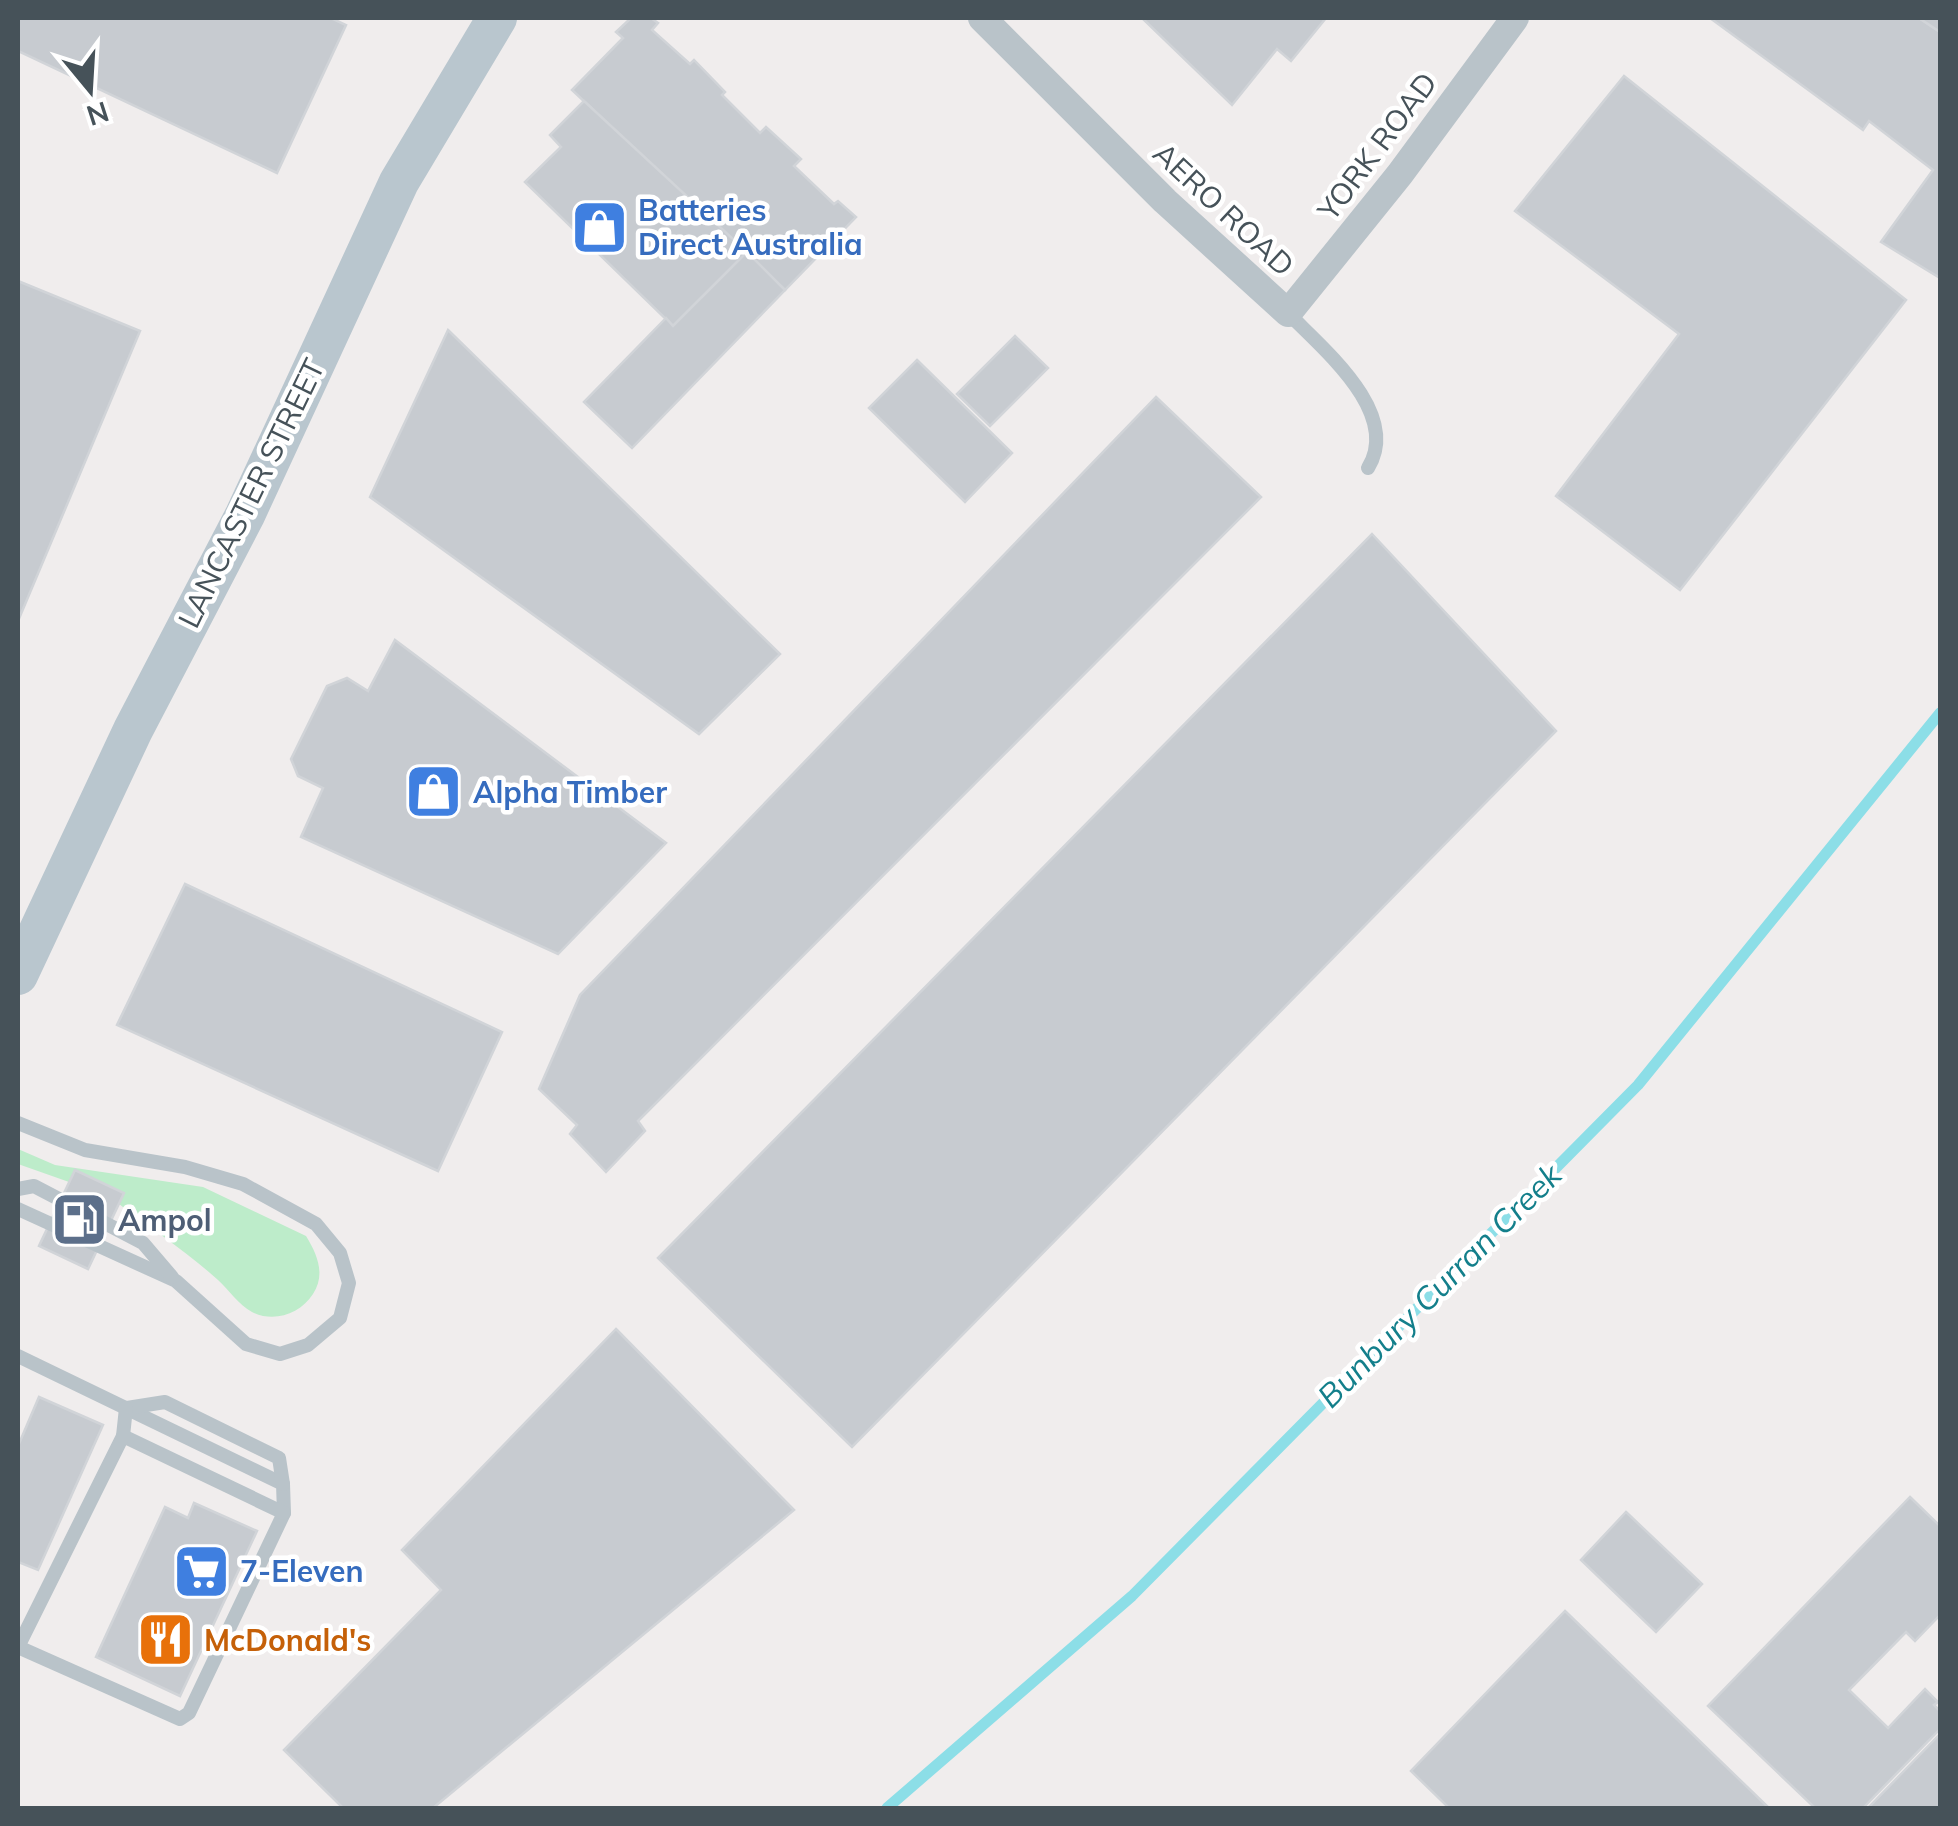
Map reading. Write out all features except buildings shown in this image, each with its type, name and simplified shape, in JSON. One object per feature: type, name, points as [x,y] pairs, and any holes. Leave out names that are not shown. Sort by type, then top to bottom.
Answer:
[{"type":"street","name":"LANCASTER STREET","points":[[18,975],[132,730],[244,515],[398,182],[497,18]]},
{"type":"street","name":"AERO ROAD","points":[[982,18],[1164,201],[1288,313]]},
{"type":"street","name":"YORK ROAD","points":[[1288,313],[1400,174],[1515,18]]},
{"type":"lane","name":"AERO ROAD","points":[[1288,313],[1367,403],[1374,418],[1378,448],[1368,468]]},
{"type":"lane","points":[[18,1122],[86,1150],[184,1167],[244,1184],[316,1224],[340,1254],[350,1284],[340,1318],[308,1345],[280,1354],[246,1344],[176,1281],[143,1243],[34,1186],[18,1189]]},
{"type":"lane","points":[[18,1209],[176,1281]]},
{"type":"lane","points":[[18,1356],[282,1484]]},
{"type":"lane","points":[[165,1402],[279,1458],[284,1513],[189,1713],[180,1719],[18,1647],[123,1436],[126,1408],[165,1402]]},
{"type":"lane","points":[[123,1436],[284,1513]]},
{"type":"green space","points":[[18,1149],[55,1165],[203,1187],[306,1236],[318,1264],[317,1287],[308,1301],[286,1315],[269,1317],[252,1312],[194,1260],[119,1204],[123,1194],[75,1171],[69,1182],[18,1164]]},
{"type":"waterway","name":"Bunbury Curran Creek","points":[[887,1808],[1132,1596],[1638,1085],[1940,713]]},
{"type":"place","name":"Batteries Direct Australia","points":[[599,227]]},
{"type":"place","name":"Alpha Timber","points":[[434,792]]},
{"type":"place","name":"Ampol","points":[[79,1220]]},
{"type":"place","name":"7-Eleven","points":[[201,1571]]},
{"type":"place","name":"McDonald's","points":[[165,1640]]}]
